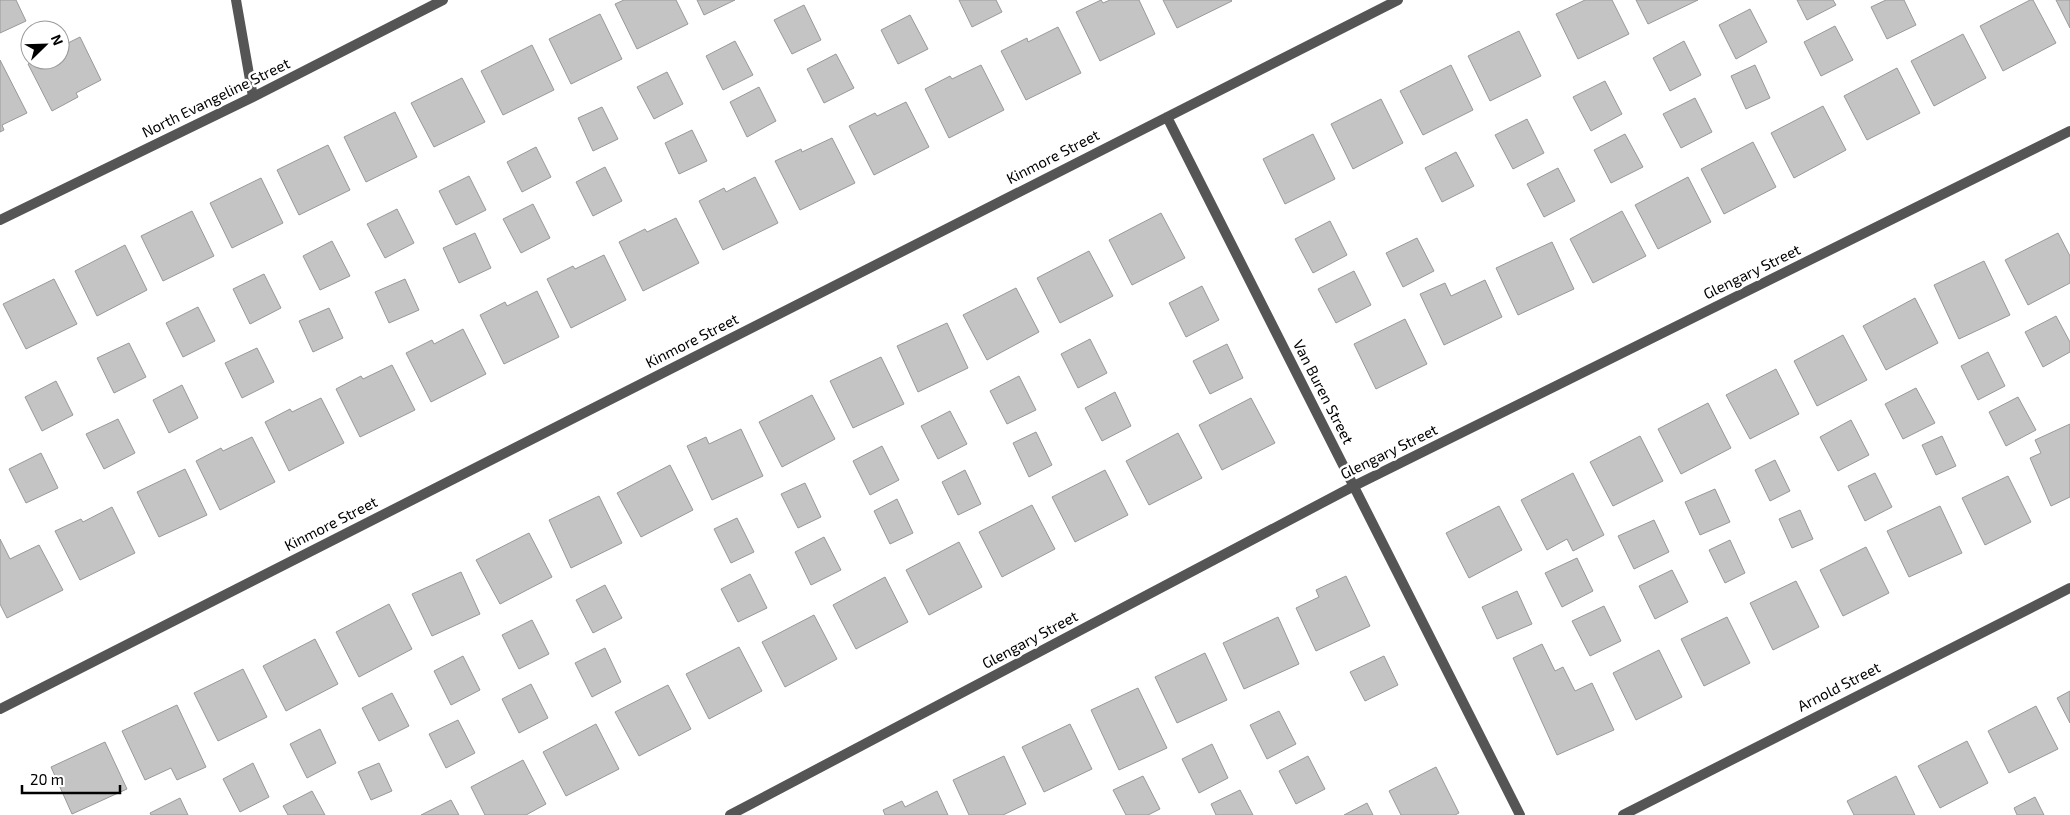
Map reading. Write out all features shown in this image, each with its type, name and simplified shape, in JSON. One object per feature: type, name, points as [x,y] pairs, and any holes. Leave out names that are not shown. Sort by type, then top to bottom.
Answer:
[{"type":"street","points":[[236,0],[253,97]]},
{"type":"street","name":"North Evangeline Street","points":[[0,220],[253,97],[443,0]]},
{"type":"street","name":"Kinmore Street","points":[[0,709],[1398,0]]},
{"type":"street","name":"Van Buren Street","points":[[1167,116],[1520,815]]},
{"type":"street","name":"Glengary Street","points":[[730,815],[1354,486],[2070,131]]},
{"type":"street","name":"Arnold Street","points":[[1623,815],[1846,700],[2070,588]]},
{"type":"building","points":[[0,0],[16,0],[26,20],[20,20],[20,24],[0,33]]},
{"type":"building","points":[[624,0],[676,0],[688,24],[637,49],[615,4]]},
{"type":"building","points":[[697,0],[735,0],[704,15]]},
{"type":"building","points":[[959,0],[996,0],[1002,12],[972,27]]},
{"type":"building","points":[[1101,0],[1103,3],[1110,0],[1139,0],[1155,34],[1100,61],[1076,12]]},
{"type":"building","points":[[1163,0],[1231,0],[1232,1],[1177,28]]},
{"type":"building","points":[[1585,0],[1612,0],[1629,34],[1578,59],[1556,14]]},
{"type":"building","points":[[1636,0],[1698,0],[1648,24]]},
{"type":"building","points":[[1797,0],[1833,0],[1836,5],[1807,20]]},
{"type":"building","points":[[1886,0],[1904,0],[1916,25],[1887,39],[1871,7]]},
{"type":"building","points":[[2033,0],[2056,43],[2003,71],[1980,26]]},
{"type":"building","points":[[2056,0],[2070,0],[2070,28]]},
{"type":"building","points":[[804,5],[821,40],[792,54],[774,20]]},
{"type":"building","points":[[1750,9],[1767,42],[1736,59],[1719,25]]},
{"type":"building","points":[[600,14],[622,59],[571,84],[549,39]]},
{"type":"building","points":[[910,15],[928,49],[898,64],[881,30]]},
{"type":"building","points":[[1835,26],[1853,60],[1821,76],[1804,42]]},
{"type":"building","points":[[1058,27],[1081,73],[1026,100],[1001,51],[1027,38],[1028,42]]},
{"type":"building","points":[[1519,31],[1541,76],[1490,101],[1468,56]]},
{"type":"building","points":[[1963,34],[1986,78],[1934,106],[1911,61]]},
{"type":"building","points":[[80,37],[101,80],[76,93],[78,97],[52,111],[31,70],[70,70],[70,42]]},
{"type":"building","points":[[735,41],[753,75],[723,90],[706,56]]},
{"type":"building","points":[[1684,41],[1701,75],[1670,91],[1653,58]]},
{"type":"building","points":[[532,45],[554,90],[503,115],[481,71]]},
{"type":"building","points":[[836,54],[854,88],[824,103],[807,69]]},
{"type":"building","points":[[0,60],[27,113],[2,125],[4,130],[0,132]]},
{"type":"building","points":[[981,65],[1004,110],[949,138],[925,89],[950,76],[952,79]]},
{"type":"building","points":[[1451,65],[1473,110],[1423,135],[1400,91]]},
{"type":"building","points":[[1755,65],[1770,98],[1746,109],[1731,76]]},
{"type":"building","points":[[1897,68],[1920,113],[1867,140],[1844,96]]},
{"type":"building","points":[[667,72],[683,104],[654,119],[637,87]]},
{"type":"building","points":[[462,78],[485,122],[434,147],[411,103]]},
{"type":"building","points":[[1605,81],[1622,114],[1591,131],[1573,97]]},
{"type":"building","points":[[759,87],[776,121],[747,137],[730,102]]},
{"type":"building","points":[[1695,98],[1712,132],[1681,148],[1663,114]]},
{"type":"building","points":[[1381,99],[1403,143],[1353,169],[1331,124]]},
{"type":"building","points":[[906,102],[929,147],[874,175],[849,126],[875,113],[877,116]]},
{"type":"building","points":[[1823,106],[1846,150],[1794,178],[1771,133]]},
{"type":"building","points":[[602,107],[618,139],[593,151],[578,118]]},
{"type":"building","points":[[395,112],[417,157],[366,182],[344,137]]},
{"type":"building","points":[[1527,119],[1544,153],[1513,169],[1495,135]]},
{"type":"building","points":[[692,130],[707,161],[679,174],[665,143]]},
{"type":"building","points":[[1313,134],[1335,179],[1285,204],[1263,159]]},
{"type":"building","points":[[1625,134],[1643,167],[1611,183],[1594,150]]},
{"type":"building","points":[[832,138],[855,183],[800,210],[775,161],[801,149],[802,152]]},
{"type":"building","points":[[1753,142],[1776,187],[1724,214],[1701,169]]},
{"type":"building","points":[[328,145],[350,190],[299,215],[277,170]]},
{"type":"building","points":[[536,147],[551,177],[522,192],[507,162]]},
{"type":"building","points":[[1456,152],[1474,186],[1442,202],[1425,168]]},
{"type":"building","points":[[605,167],[622,201],[593,216],[576,182]]},
{"type":"building","points":[[1558,168],[1575,201],[1544,217],[1527,184]]},
{"type":"building","points":[[469,176],[486,210],[456,225],[439,191]]},
{"type":"building","points":[[755,177],[778,223],[723,250],[699,201],[724,188],[726,192]]},
{"type":"building","points":[[1688,177],[1711,222],[1658,249],[1635,205]]},
{"type":"building","points":[[261,178],[283,223],[232,248],[210,203]]},
{"type":"building","points":[[533,204],[550,238],[521,253],[503,219]]},
{"type":"building","points":[[397,209],[414,243],[385,258],[367,224]]},
{"type":"building","points":[[192,211],[214,256],[163,281],[141,236]]},
{"type":"building","points":[[1622,211],[1646,256],[1593,283],[1570,239]]},
{"type":"building","points":[[1161,213],[1185,258],[1132,285],[1109,240]]},
{"type":"building","points":[[676,218],[699,263],[643,291],[619,242],[645,229],[647,232]]},
{"type":"building","points":[[1330,221],[1347,255],[1313,273],[1295,239]]},
{"type":"building","points":[[475,233],[491,268],[459,283],[443,248]]},
{"type":"building","points":[[2058,233],[2070,256],[2070,283],[2028,305],[2005,260]]},
{"type":"building","points":[[1417,238],[1434,271],[1403,287],[1386,253]]},
{"type":"building","points":[[332,241],[350,276],[320,290],[303,256]]},
{"type":"building","points":[[1552,242],[1574,289],[1518,315],[1496,268]]},
{"type":"building","points":[[125,245],[147,290],[97,316],[75,271]]},
{"type":"building","points":[[1089,251],[1113,296],[1060,323],[1037,278]]},
{"type":"building","points":[[604,255],[626,300],[571,328],[547,279],[573,266],[575,269]]},
{"type":"building","points":[[1984,261],[2010,315],[1959,339],[1934,285]]},
{"type":"building","points":[[1354,271],[1371,305],[1336,323],[1318,289]]},
{"type":"building","points":[[264,274],[281,308],[250,324],[233,289]]},
{"type":"building","points":[[54,279],[77,324],[26,349],[3,304]]},
{"type":"building","points":[[405,279],[419,310],[389,323],[375,292]]},
{"type":"building","points":[[1485,280],[1502,317],[1444,345],[1420,294],[1445,283],[1451,296]]},
{"type":"building","points":[[1202,286],[1219,320],[1186,337],[1169,303]]},
{"type":"building","points":[[1016,288],[1039,332],[987,360],[963,315]]},
{"type":"building","points":[[537,291],[559,337],[504,364],[480,315],[505,302],[507,306]]},
{"type":"building","points":[[1915,298],[1938,343],[1886,370],[1863,326]]},
{"type":"building","points":[[198,307],[215,341],[183,357],[166,323]]},
{"type":"building","points":[[329,308],[343,338],[313,352],[299,321]]},
{"type":"building","points":[[2056,316],[2070,342],[2070,352],[2043,367],[2025,332]]},
{"type":"building","points":[[1405,319],[1427,364],[1376,389],[1354,344]]},
{"type":"building","points":[[947,323],[968,368],[918,392],[897,346]]},
{"type":"building","points":[[463,329],[486,374],[431,402],[406,353],[432,340],[434,344]]},
{"type":"building","points":[[1843,335],[1867,380],[1817,406],[1794,361]]},
{"type":"building","points":[[1090,339],[1107,373],[1078,388],[1061,354]]},
{"type":"building","points":[[129,343],[146,377],[114,393],[97,358]]},
{"type":"building","points":[[1227,344],[1243,378],[1210,394],[1193,361]]},
{"type":"building","points":[[257,348],[274,382],[242,398],[225,363]]},
{"type":"building","points":[[1988,352],[2005,386],[1978,400],[1961,366]]},
{"type":"building","points":[[881,357],[904,404],[853,428],[830,381]]},
{"type":"building","points":[[392,365],[415,410],[360,437],[336,389],[361,376],[363,379]]},
{"type":"building","points":[[1776,369],[1799,414],[1750,439],[1726,395]]},
{"type":"building","points":[[1019,376],[1036,410],[1007,424],[990,391]]},
{"type":"building","points":[[56,381],[73,415],[42,431],[25,397]]},
{"type":"building","points":[[182,385],[198,418],[169,433],[153,400]]},
{"type":"building","points":[[1916,388],[1935,423],[1903,439],[1885,404]]},
{"type":"building","points":[[1115,392],[1131,426],[1102,441],[1085,408]]},
{"type":"building","points":[[812,395],[835,439],[782,467],[759,422]]},
{"type":"building","points":[[2018,397],[2036,430],[2006,446],[1989,412]]},
{"type":"building","points":[[321,398],[344,443],[289,471],[265,422],[290,409],[292,412]]},
{"type":"building","points":[[1251,398],[1275,443],[1222,470],[1199,425]]},
{"type":"building","points":[[1708,403],[1731,448],[1681,474],[1658,429]]},
{"type":"building","points":[[950,411],[967,444],[938,459],[921,426]]},
{"type":"building","points":[[118,419],[135,453],[104,469],[86,434]]},
{"type":"building","points":[[1851,420],[1869,455],[1838,471],[1820,437]]},
{"type":"building","points":[[2070,424],[2070,497],[2051,506],[2030,458],[2041,453],[2035,440]]},
{"type":"building","points":[[741,429],[763,476],[712,500],[687,446],[706,437],[709,444]]},
{"type":"building","points":[[1036,432],[1052,465],[1029,477],[1013,443]]},
{"type":"building","points":[[1178,433],[1202,478],[1149,505],[1126,461]]},
{"type":"building","points":[[1640,436],[1663,481],[1613,506],[1590,462]]},
{"type":"building","points":[[1942,436],[1956,466],[1936,475],[1922,445]]},
{"type":"building","points":[[252,437],[275,482],[220,510],[196,461],[221,448],[223,451]]},
{"type":"building","points":[[882,446],[899,480],[870,495],[853,461]]},
{"type":"building","points":[[41,453],[58,488],[26,503],[9,469]]},
{"type":"building","points":[[1775,460],[1790,491],[1770,501],[1755,470]]},
{"type":"building","points":[[670,465],[693,510],[641,537],[617,493]]},
{"type":"building","points":[[185,469],[207,515],[159,537],[137,492]]},
{"type":"building","points":[[965,470],[981,504],[958,515],[942,482]]},
{"type":"building","points":[[1105,470],[1128,515],[1075,542],[1052,497]]},
{"type":"building","points":[[1573,473],[1604,535],[1573,551],[1567,539],[1547,550],[1521,500]]},
{"type":"building","points":[[1875,473],[1892,507],[1865,521],[1848,486]]},
{"type":"building","points":[[2008,476],[2031,522],[1985,545],[1962,498]]},
{"type":"building","points":[[805,483],[821,517],[798,528],[781,494]]},
{"type":"building","points":[[1715,489],[1730,522],[1700,535],[1685,502]]},
{"type":"building","points":[[599,496],[622,543],[571,568],[549,520]]},
{"type":"building","points":[[897,499],[913,533],[890,544],[874,511]]},
{"type":"building","points":[[1032,505],[1055,549],[1002,577],[979,532]]},
{"type":"building","points":[[1499,506],[1522,550],[1469,578],[1446,533]]},
{"type":"building","points":[[1940,506],[1962,553],[1909,577],[1887,531]]},
{"type":"building","points":[[112,507],[135,553],[80,580],[55,531],[81,519],[83,522]]},
{"type":"building","points":[[1800,510],[1813,539],[1792,548],[1779,519]]},
{"type":"building","points":[[737,518],[754,552],[731,563],[714,529]]},
{"type":"building","points":[[1654,520],[1669,552],[1634,569],[1618,536]]},
{"type":"building","points":[[529,533],[552,577],[500,604],[476,560]]},
{"type":"building","points":[[824,537],[841,570],[811,585],[795,552]]},
{"type":"building","points":[[0,539],[10,559],[39,545],[63,590],[7,618],[0,604]]},
{"type":"building","points":[[1730,540],[1745,573],[1725,583],[1709,550]]},
{"type":"building","points":[[959,542],[982,587],[929,615],[906,570]]},
{"type":"building","points":[[1866,547],[1889,593],[1843,616],[1820,570]]},
{"type":"building","points":[[1577,558],[1593,591],[1562,607],[1545,573]]},
{"type":"building","points":[[1672,570],[1688,602],[1655,619],[1639,586]]},
{"type":"building","points":[[461,572],[480,614],[432,636],[412,594]]},
{"type":"building","points":[[750,574],[767,608],[738,622],[721,589]]},
{"type":"building","points":[[1346,576],[1370,626],[1316,651],[1296,608],[1319,597],[1316,590]]},
{"type":"building","points":[[885,577],[908,622],[856,649],[833,605]]},
{"type":"building","points":[[1796,581],[1819,627],[1773,650],[1750,603]]},
{"type":"building","points":[[605,585],[622,618],[593,633],[576,600]]},
{"type":"building","points":[[1517,591],[1532,624],[1497,639],[1482,607]]},
{"type":"building","points":[[389,604],[412,649],[359,677],[336,632]]},
{"type":"building","points":[[1604,606],[1621,641],[1590,656],[1572,621]]},
{"type":"building","points":[[814,615],[837,659],[785,687],[762,642]]},
{"type":"building","points":[[1278,617],[1299,664],[1244,689],[1223,643]]},
{"type":"building","points":[[1727,617],[1750,663],[1704,686],[1681,639]]},
{"type":"building","points":[[532,620],[549,654],[519,669],[502,635]]},
{"type":"building","points":[[315,639],[338,684],[286,711],[263,666]]},
{"type":"building","points":[[1542,644],[1555,671],[1563,667],[1575,691],[1592,683],[1614,730],[1557,755],[1513,658]]},
{"type":"building","points":[[739,647],[762,691],[709,719],[686,674]]},
{"type":"building","points":[[605,648],[621,682],[592,697],[575,663]]},
{"type":"building","points":[[1659,650],[1682,697],[1636,720],[1613,673]]},
{"type":"building","points":[[1205,653],[1227,700],[1177,723],[1155,677]]},
{"type":"building","points":[[463,656],[480,690],[451,705],[434,671]]},
{"type":"building","points":[[1384,656],[1398,685],[1365,701],[1350,672]]},
{"type":"building","points":[[243,669],[267,717],[218,741],[194,693]]},
{"type":"building","points":[[531,684],[548,718],[519,733],[502,699]]},
{"type":"building","points":[[668,685],[691,729],[639,756],[615,712]]},
{"type":"building","points":[[1138,688],[1167,748],[1119,770],[1091,710]]},
{"type":"building","points":[[2070,691],[2070,723],[2057,698]]},
{"type":"building","points":[[392,693],[409,726],[379,741],[362,708]]},
{"type":"building","points":[[177,705],[206,767],[177,780],[171,768],[145,780],[122,731]]},
{"type":"building","points":[[2036,706],[2058,749],[2009,773],[1988,731]]},
{"type":"building","points":[[1279,711],[1296,744],[1267,759],[1250,725]]},
{"type":"building","points":[[458,720],[475,753],[446,768],[429,734]]},
{"type":"building","points":[[596,724],[619,769],[566,796],[543,752]]},
{"type":"building","points":[[1070,724],[1092,769],[1044,792],[1022,747]]},
{"type":"building","points":[[320,729],[336,763],[307,778],[290,744]]},
{"type":"building","points":[[1967,741],[1988,783],[1940,808],[1918,766]]},
{"type":"building","points":[[105,742],[127,789],[72,814],[51,767]]},
{"type":"building","points":[[1212,744],[1228,778],[1199,793],[1182,759]]},
{"type":"building","points":[[1004,756],[1026,804],[1003,815],[969,815],[953,780]]},
{"type":"building","points":[[1308,756],[1325,789],[1296,804],[1279,771]]},
{"type":"building","points":[[523,760],[546,804],[526,815],[485,815],[471,787]]},
{"type":"building","points":[[253,763],[269,797],[240,812],[223,779]]},
{"type":"building","points":[[379,763],[392,791],[371,800],[358,772]]},
{"type":"building","points":[[1436,767],[1459,813],[1455,815],[1401,815],[1389,791]]},
{"type":"building","points":[[1143,776],[1160,809],[1148,815],[1126,815],[1113,790]]},
{"type":"building","points":[[1896,776],[1915,815],[1854,815],[1847,801]]},
{"type":"building","points":[[1240,790],[1253,815],[1216,815],[1211,804]]},
{"type":"building","points":[[312,791],[325,815],[288,815],[283,806]]},
{"type":"building","points":[[937,791],[948,815],[885,815],[883,810],[902,801],[905,807]]},
{"type":"building","points":[[2035,797],[2044,815],[2017,815],[2014,808]]},
{"type":"building","points":[[180,798],[188,815],[151,815],[150,813]]},
{"type":"building","points":[[451,800],[459,815],[421,815]]},
{"type":"building","points":[[1367,803],[1373,815],[1344,815]]}]
